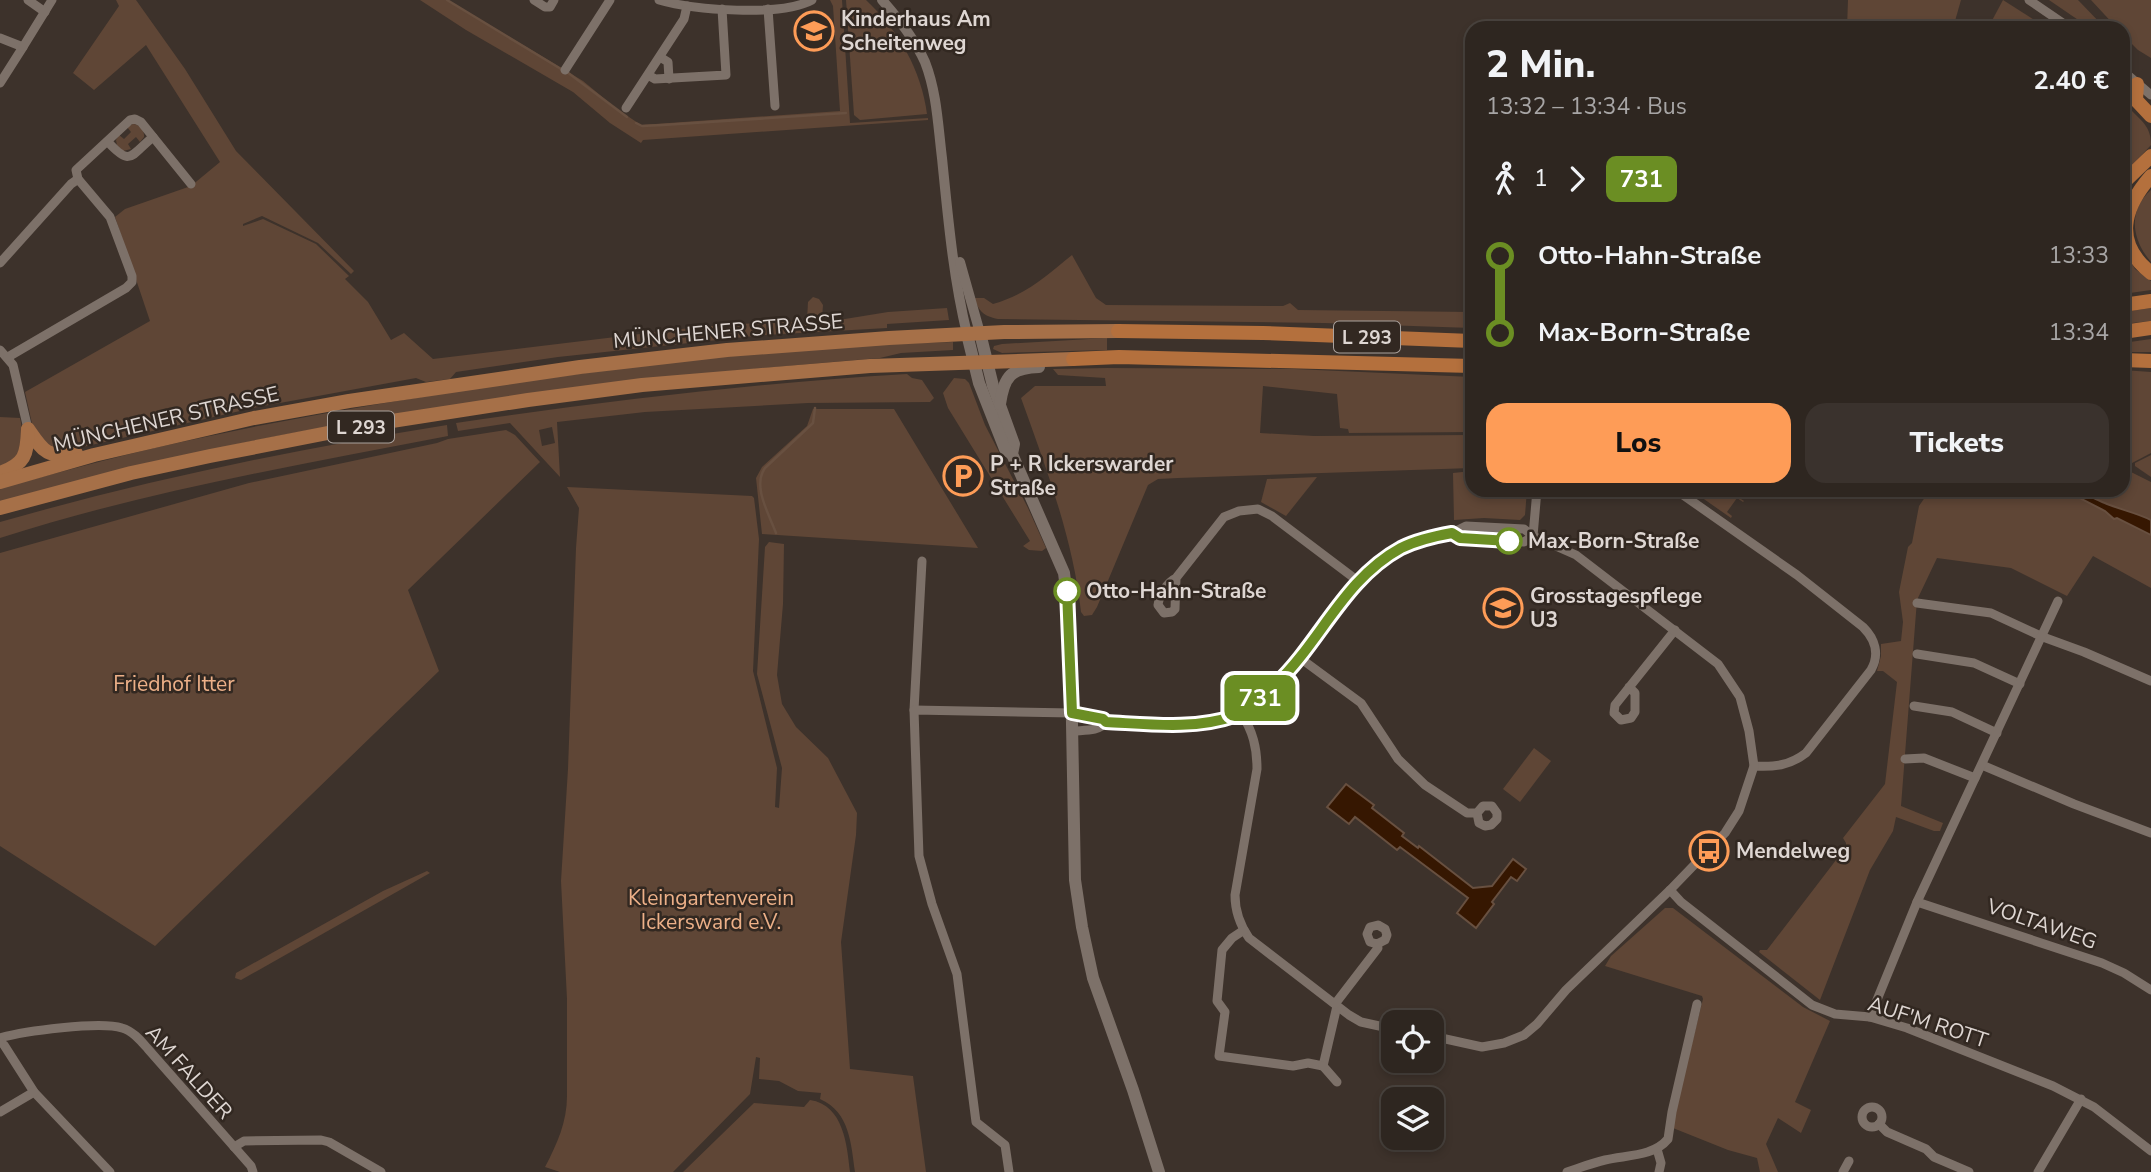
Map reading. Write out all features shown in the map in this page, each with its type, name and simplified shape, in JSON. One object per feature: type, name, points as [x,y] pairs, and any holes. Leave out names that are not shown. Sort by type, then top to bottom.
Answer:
[{"type":"highway","points":[[2137,83],[2136,100],[2151,116]]},
{"type":"highway","points":[[2130,176],[2151,156]]},
{"type":"highway","points":[[2130,208],[2132,200],[2151,176]]},
{"type":"highway","points":[[2130,247],[2140,263],[2151,273]]},
{"type":"highway","points":[[2130,304],[2151,301]]},
{"type":"highway","points":[[2130,331],[2151,328]]},
{"type":"highway","name":"MÜNCHENER STRASSE","points":[[1118,331],[1465,341]]},
{"type":"highway","name":"L 293","points":[[1073,359],[1119,357],[1465,366]]},
{"type":"highway","points":[[2130,360],[2151,361]]},
{"type":"main road","name":"MÜNCHENER STRASSE","points":[[0,482],[94,455],[279,413],[580,367],[727,350],[840,341],[974,333],[1118,331]]},
{"type":"main road","points":[[974,333],[980,361],[1014,444],[1012,454]]},
{"type":"main road","points":[[1000,406],[1005,383],[1015,371],[1059,365],[1073,359]]},
{"type":"main road","name":"L 293","points":[[0,508],[131,473],[452,411],[654,384],[870,366],[1073,359]]},
{"type":"main road","points":[[980,361],[979,383],[1005,449],[1012,454],[1066,579],[1070,615],[1076,880],[1082,927],[1094,978],[1159,1172]]},
{"type":"main road","points":[[28,429],[47,453],[60,456],[83,451],[94,455]]},
{"type":"main road","points":[[0,472],[12,469],[24,458],[28,429]]},
{"type":"street","points":[[28,0],[44,12]]},
{"type":"street","points":[[0,83],[52,0]]},
{"type":"street","points":[[534,0],[545,7],[550,7],[554,0]]},
{"type":"street","points":[[565,70],[610,0]]},
{"type":"street","points":[[659,0],[722,9],[768,9],[803,4],[812,0]]},
{"type":"street","points":[[882,0],[916,45],[930,77],[954,267],[974,333]]},
{"type":"street","points":[[2029,0],[2060,21]]},
{"type":"street","points":[[626,108],[684,19],[687,6]]},
{"type":"street","points":[[648,75],[655,79],[669,79],[726,75],[722,9]]},
{"type":"street","points":[[768,9],[775,106]]},
{"type":"street","points":[[0,38],[23,47]]},
{"type":"street","points":[[660,57],[667,62],[669,79]]},
{"type":"street","points":[[2130,77],[2151,96]]},
{"type":"street","points":[[28,429],[13,365],[4,354],[126,288],[132,282],[110,217],[78,178],[76,170],[135,119],[141,122],[191,184]]},
{"type":"street","points":[[108,142],[125,158],[153,137]]},
{"type":"street","points":[[0,263],[78,178]]},
{"type":"street","points":[[1533,536],[1536,497]]},
{"type":"street","points":[[1686,497],[1797,575],[1863,626],[1870,634],[1875,648],[1876,656],[1871,670],[1806,753],[1794,761],[1775,767],[1754,766]]},
{"type":"street","points":[[1176,578],[1224,517],[1239,511],[1258,509],[1272,516],[1358,581]]},
{"type":"street","points":[[914,710],[1072,713],[1103,719],[1106,722],[1218,721],[1241,713],[1270,690],[1300,658],[1358,581],[1402,548],[1452,533],[1460,538],[1524,542],[1533,536]]},
{"type":"street","points":[[1444,1039],[1482,1047],[1504,1043],[1524,1035],[1537,1024],[1566,990],[1715,845],[1739,810],[1754,766],[1749,731],[1735,687],[1718,664],[1576,555],[1533,536]]},
{"type":"street","points":[[922,561],[914,710],[919,856],[932,904],[957,974],[976,1122],[1006,1145],[1009,1172]]},
{"type":"street","points":[[1870,1017],[1917,902],[2059,601]]},
{"type":"street","points":[[1917,603],[1991,613],[2151,681]]},
{"type":"street","points":[[1629,687],[1675,630]]},
{"type":"street","points":[[1917,654],[1974,663],[2020,684]]},
{"type":"street","points":[[1300,658],[1361,703],[1398,758],[1425,785],[1467,813],[1477,813]]},
{"type":"street","points":[[1914,706],[1952,712],[1997,733]]},
{"type":"street","points":[[1241,713],[1257,752],[1257,769],[1235,895],[1235,904],[1244,930],[1249,938],[1336,1005],[1361,1022],[1381,1026]]},
{"type":"street","points":[[1073,731],[1103,727],[1106,722]]},
{"type":"street","points":[[1905,759],[1924,758],[1975,778]]},
{"type":"street","points":[[1982,765],[2074,804],[2151,832]]},
{"type":"street","name":"AUF'M ROTT","points":[[1670,890],[1681,902],[1806,1002],[1820,1010],[1870,1017],[1907,1028],[2053,1086],[2081,1099],[2150,1148]]},
{"type":"street","name":"VOLTAWEG","points":[[1917,902],[2102,963],[2151,990]]},
{"type":"street","points":[[1244,930],[1232,938],[1222,950],[1217,1001],[1225,1012],[1219,1056],[1293,1066],[1308,1063],[1323,1066],[1337,1082]]},
{"type":"street","points":[[1323,1066],[1336,1005],[1378,948],[1377,944]]},
{"type":"street","points":[[1567,1172],[1604,1160],[1657,1149],[1665,1142],[1670,1134],[1672,1112],[1697,1004]]},
{"type":"street","name":"AM FALDER","points":[[0,1040],[49,1029],[107,1026],[124,1028],[148,1049],[251,1166],[253,1172]]},
{"type":"street","points":[[0,1040],[34,1092],[110,1172]]},
{"type":"street","points":[[0,1112],[34,1092]]},
{"type":"street","points":[[2038,1172],[2081,1099]]},
{"type":"street","points":[[1879,1124],[1887,1132],[1969,1172]]},
{"type":"street","points":[[234,1147],[244,1141],[321,1140],[381,1172]]},
{"type":"street","points":[[1657,1149],[1661,1163],[1659,1172]]},
{"type":"street","points":[[1843,1172],[1849,1161]]},
{"type":"green space","points":[[116,0],[136,0],[185,69],[236,151],[354,271],[351,274],[318,243],[262,216],[243,226],[263,219],[316,244],[349,276],[345,279],[368,302],[391,340],[404,333],[433,359],[698,327],[785,321],[808,325],[888,312],[947,308],[949,320],[887,324],[887,328],[765,335],[558,357],[456,372],[450,379],[426,382],[416,378],[253,408],[74,449],[51,448],[33,428],[25,392],[150,321],[115,217],[125,209],[191,186],[220,162],[146,45],[94,90],[73,73],[119,6]]},
{"type":"green space","points":[[420,0],[448,0],[583,81],[641,125],[840,111],[833,6],[830,0],[842,0],[850,123],[928,120],[643,140],[641,143],[610,123],[573,92]]},
{"type":"green space","points":[[846,0],[866,0],[889,25],[914,67],[927,114],[860,120],[854,115]]},
{"type":"green space","points":[[1848,0],[1961,0],[1955,21],[1847,21]]},
{"type":"green space","points":[[2003,0],[2036,21],[1992,21]]},
{"type":"green space","points":[[2049,0],[2078,0],[2098,21],[2080,21]]},
{"type":"green space","points":[[2091,0],[2151,0],[2151,58],[2130,42],[2130,21],[2110,21]]},
{"type":"green space","points":[[2132,111],[2148,130],[2151,145],[2130,168]]},
{"type":"green space","points":[[133,124],[141,128],[144,137],[140,142],[136,137],[128,144],[131,149],[123,151],[116,140],[119,135],[124,139],[131,132],[127,127]]},
{"type":"green space","points":[[2151,190],[2151,262],[2136,235],[2135,216],[2143,198]]},
{"type":"green space","points":[[1072,255],[1096,298],[1106,305],[1283,306],[1290,303],[1298,310],[1465,312],[1465,328],[1324,323],[998,319],[982,312],[974,298],[984,298],[993,304],[1016,296]]},
{"type":"green space","points":[[2130,260],[2135,269],[2151,281],[2151,290],[2130,293]]},
{"type":"green space","points":[[813,297],[819,299],[823,305],[822,318],[807,320],[808,302]]},
{"type":"green space","points":[[2151,308],[2151,321],[2130,323],[2130,311]]},
{"type":"green space","points":[[1107,338],[1107,350],[1002,353],[993,349],[994,346],[1002,344]]},
{"type":"green space","points":[[2151,339],[2151,352],[2130,352],[2130,342]]},
{"type":"green space","points":[[953,342],[953,350],[901,353],[880,358],[583,388],[362,420],[216,449],[0,502],[0,488],[102,461],[252,427],[395,401],[585,373],[723,357]]},
{"type":"green space","points":[[1053,369],[1295,369],[1465,377],[1465,432],[1349,433],[1348,429],[1340,428],[1337,394],[1263,386],[1260,433],[1314,436],[1465,435],[1465,468],[1158,479],[1148,485],[1097,607],[1092,615],[1084,616],[1065,530],[1021,398],[1035,386],[1106,386],[1105,378],[1058,375]]},
{"type":"green space","points":[[2130,370],[2151,372],[2151,453],[2132,463]]},
{"type":"green space","points":[[907,374],[922,380],[934,398],[930,402],[808,403],[645,412],[557,422],[560,477],[510,423],[458,431],[456,423],[681,394]],"holes":[[[552,427],[555,443],[542,446],[539,430]]]},
{"type":"green space","points":[[954,378],[965,379],[969,383],[985,425],[1046,548],[1042,551],[1029,550],[1023,546],[1030,541],[948,408],[943,393]]},
{"type":"green space","points":[[813,409],[894,409],[978,548],[762,534],[756,478],[762,467],[807,426]]},
{"type":"green space","points":[[0,417],[20,418],[23,436],[18,454],[0,469]]},
{"type":"green space","points":[[447,425],[448,436],[166,493],[110,506],[0,538],[0,522],[111,492],[278,455]]},
{"type":"green space","name":"Friedhof Itter","points":[[506,430],[515,435],[540,462],[408,590],[439,671],[155,946],[0,846],[0,553],[249,483],[448,439]]},
{"type":"green space","points":[[2151,455],[2151,477],[2135,466],[2135,463]]},
{"type":"green space","points":[[1465,472],[1465,497],[1526,497],[1525,515],[1520,520],[1454,520],[1453,473]]},
{"type":"green space","points":[[2130,472],[2151,482],[2151,588],[2093,556],[2067,596],[2011,568],[1937,558],[1917,600],[1901,806],[1943,823],[1940,831],[1934,831],[1896,817],[1893,831],[1870,870],[1820,1000],[1759,952],[1767,950],[1846,847],[1843,838],[1885,784],[1897,682],[1883,671],[1877,671],[1881,644],[1901,641],[1903,622],[1899,592],[1919,506],[1925,497],[2130,497]]},
{"type":"green space","points":[[1317,477],[1286,516],[1261,502],[1267,479]]},
{"type":"green space","name":"Kleingartenverein Ickersward e.V.","points":[[567,487],[754,498],[759,539],[753,671],[777,768],[775,807],[779,808],[782,768],[757,674],[765,547],[769,542],[784,544],[783,604],[777,675],[782,704],[796,727],[828,758],[857,813],[841,942],[850,1069],[913,1076],[926,1172],[855,1172],[847,1130],[838,1112],[820,1099],[821,1093],[798,1091],[779,1081],[759,1079],[760,1058],[756,1057],[750,1094],[673,1172],[560,1172],[545,1167],[560,1133],[567,1096],[567,999],[561,881],[579,508]]},
{"type":"green space","points":[[1701,497],[1738,497],[1744,501],[1737,498],[1727,512],[1731,518]]},
{"type":"green space","points":[[1534,748],[1551,761],[1520,802],[1503,789]]},
{"type":"green space","points":[[427,871],[430,873],[241,980],[235,978],[236,973],[383,891]]},
{"type":"green space","points":[[1665,908],[1673,908],[1803,1007],[1830,1021],[1795,1102],[1811,1110],[1801,1133],[1778,1118],[1766,1144],[1778,1172],[1760,1172],[1757,1158],[1728,1150],[1673,1128],[1702,996],[1605,966],[1611,956]]},
{"type":"green space","points":[[810,1100],[821,1103],[837,1118],[845,1139],[850,1172],[683,1172],[754,1103],[804,1107]]},
{"type":"shaded area","points":[[2078,497],[2090,497],[2151,520],[2151,535],[2117,518],[2114,519],[2105,511]]},
{"type":"shaded area","points":[[1346,784],[1374,805],[1372,808],[1404,833],[1402,836],[1473,888],[1492,886],[1513,859],[1526,869],[1517,881],[1511,877],[1476,928],[1457,913],[1468,898],[1400,847],[1397,850],[1355,817],[1349,824],[1327,807]]},
{"type":"pier","points":[[2143,69],[2151,75],[2151,91],[2135,113],[2130,108],[2130,89]]},
{"type":"waterway","points":[[447,0],[561,69]]},
{"type":"waterway","points":[[567,72],[627,117]]},
{"type":"waterway","points":[[636,123],[642,126],[846,113]]},
{"type":"waterway","points":[[776,533],[763,500],[761,475],[765,468],[813,423],[815,408]]},
{"type":"bus line","name":"731","points":[[1067,591],[1072,713],[1103,719],[1106,722],[1156,724],[1218,721],[1241,713],[1270,690],[1300,658],[1358,581],[1402,548],[1452,533],[1460,538],[1509,541]]},
{"type":"place","name":"Kinderhaus Am Scheitenweg","points":[[814,31]]},
{"type":"place","name":"P + R Ickerswarder Straße","points":[[963,476]]},
{"type":"place","name":"Max-Born-Straße","points":[[1509,541]]},
{"type":"place","name":"Otto-Hahn-Straße","points":[[1067,591]]},
{"type":"place","name":"Grosstagespflege U3","points":[[1503,608]]},
{"type":"place","name":"Mendelweg","points":[[1709,851]]}]
